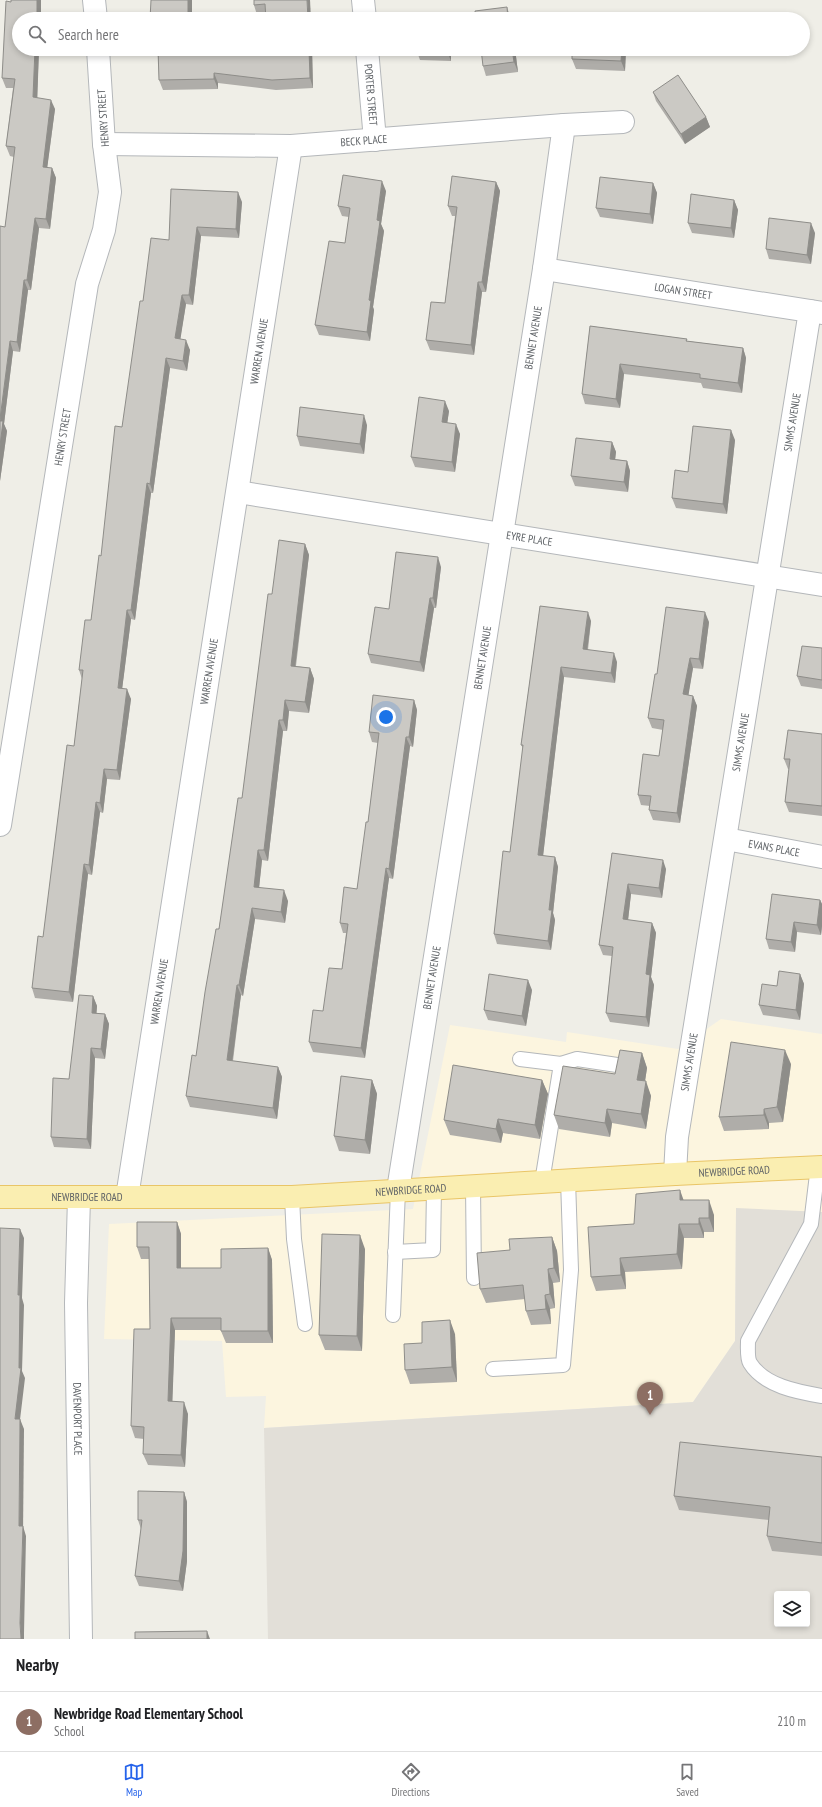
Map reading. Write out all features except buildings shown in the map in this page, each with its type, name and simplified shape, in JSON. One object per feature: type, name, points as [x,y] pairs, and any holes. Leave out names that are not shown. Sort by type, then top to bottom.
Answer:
[{"type":"main road","name":"NEWBRIDGE ROAD","points":[[0,1197],[292,1197],[568,1180],[820,1167]]},
{"type":"street","points":[[94,0],[95,12]]},
{"type":"street","points":[[363,0],[364,12]]},
{"type":"street","name":"HENRY STREET","points":[[0,825],[87,284],[104,230],[110,192],[104,144],[98,56]]},
{"type":"street","name":"PORTER STREET","points":[[368,56],[375,140]]},
{"type":"street","name":"BECK PLACE","points":[[104,144],[291,146],[564,125],[623,122]]},
{"type":"street","name":"BENNET AVENUE","points":[[398,1190],[544,269],[564,125]]},
{"type":"street","name":"WARREN AVENUE","points":[[127,1197],[291,146]]},
{"type":"street","name":"LOGAN STREET","points":[[544,269],[816,312]]},
{"type":"street","name":"SIMMS AVENUE","points":[[674,1174],[678,1129],[726,839],[767,576],[816,312]]},
{"type":"street","name":"EYRE PLACE","points":[[238,492],[822,584]]},
{"type":"street","name":"EVANS PLACE","points":[[726,839],[822,857]]},
{"type":"street","name":"DAVENPORT PLACE","points":[[79,1198],[76,1303],[81,1639]]},
{"type":"lane","points":[[520,1059],[561,1064],[577,1059],[616,1065]]},
{"type":"lane","points":[[542,1182],[561,1064]]},
{"type":"lane","points":[[820,1167],[811,1224],[748,1341],[749,1362],[764,1378],[802,1393],[822,1396]]},
{"type":"lane","points":[[493,1370],[563,1365],[570,1270],[568,1180]]},
{"type":"lane","points":[[473,1186],[474,1278]]},
{"type":"lane","points":[[395,1252],[433,1250],[434,1188]]},
{"type":"lane","points":[[393,1316],[398,1190]]},
{"type":"lane","points":[[292,1197],[294,1239],[305,1324]]},
{"type":"shaded area","points":[[721,1019],[822,1034],[822,1212],[736,1209],[735,1341],[693,1402],[264,1428],[266,1396],[226,1397],[222,1341],[104,1339],[109,1224],[413,1209],[450,1025],[566,1042],[567,1032],[678,1049]]},
{"type":"shaded area","points":[[736,1208],[822,1212],[822,1639],[268,1639],[264,1428],[693,1402],[735,1341]]},
{"type":"place","name":"Newbridge Road Elementary School","points":[[650,1415]]}]
